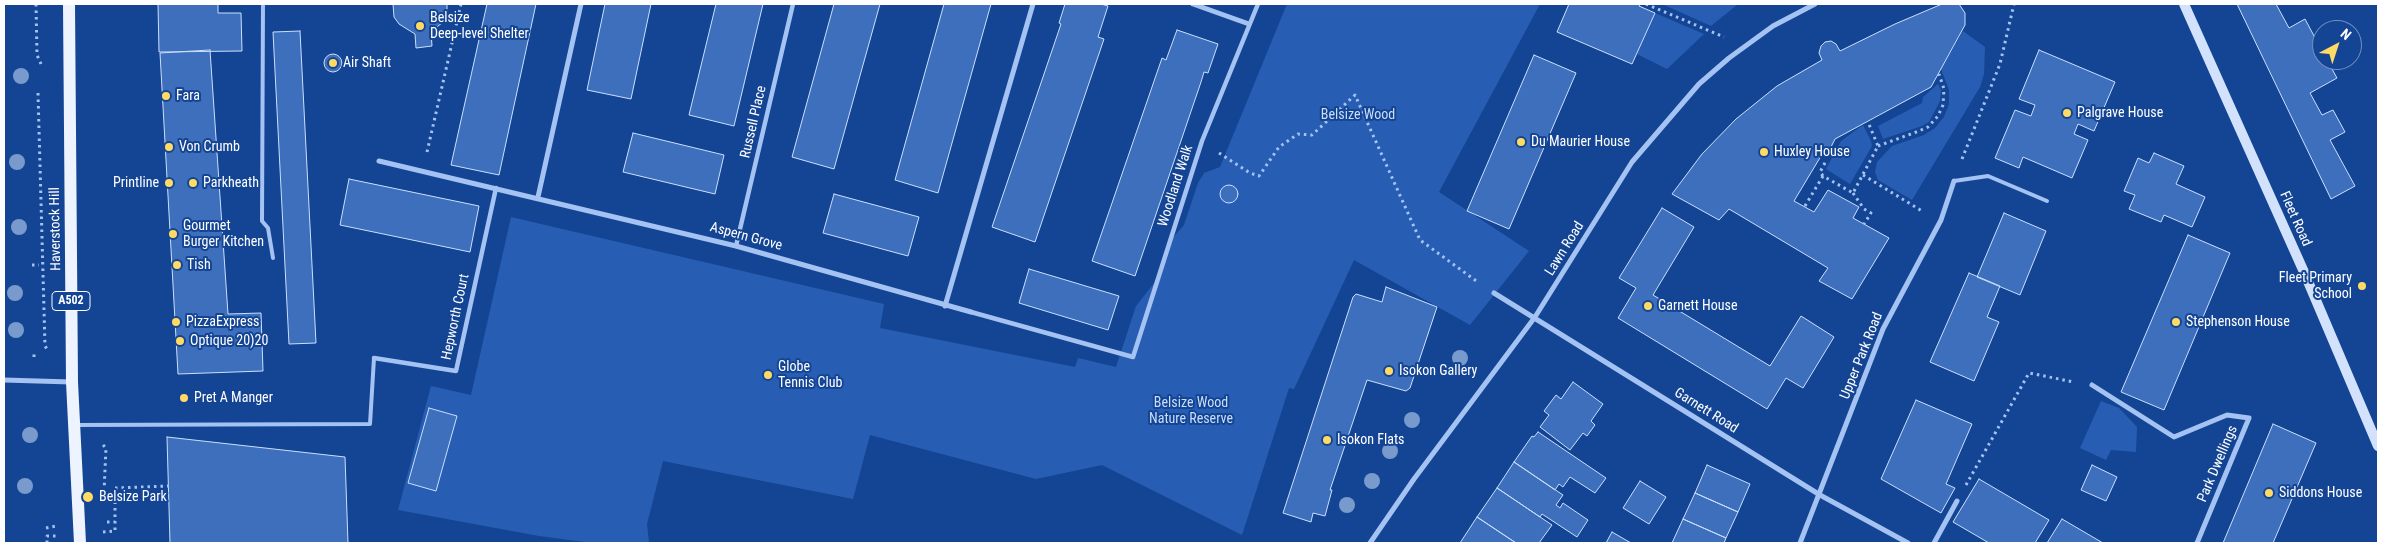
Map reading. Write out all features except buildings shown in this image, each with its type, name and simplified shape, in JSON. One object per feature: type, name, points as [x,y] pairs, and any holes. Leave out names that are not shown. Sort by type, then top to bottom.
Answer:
[{"type":"main road","name":"Haverstock Hill","points":[[69,4],[72,382],[80,543]]},
{"type":"main road","name":"Fleet Road","points":[[2184,4],[2304,272],[2378,446]]},
{"type":"street","points":[[538,198],[581,4]]},
{"type":"street","name":"Russell Place","points":[[736,246],[793,4]]},
{"type":"street","points":[[945,306],[1033,4]]},
{"type":"street","points":[[1193,4],[1249,24]]},
{"type":"street","name":"Woodland Walk","points":[[1133,357],[1202,141],[1258,4]]},
{"type":"street","name":"Lawn Road","points":[[1370,543],[1414,478],[1535,317],[1632,162],[1699,84],[1745,46],[1773,26],[1815,4]]},
{"type":"street","name":"Aspern Grove","points":[[379,161],[736,246],[945,306],[1133,357]]},
{"type":"street","name":"Upper Park Road","points":[[1800,543],[1883,329],[1940,223],[1954,181]]},
{"type":"street","name":"Hepworth Court","points":[[374,358],[456,371],[496,188]]},
{"type":"street","name":"Garnett Road","points":[[1494,293],[1820,495],[1908,543]]},
{"type":"street","points":[[4,380],[72,382]]},
{"type":"street","name":"Park Dwellings","points":[[2092,386],[2174,437],[2227,415],[2249,418],[2197,543]]},
{"type":"street","points":[[1934,543],[1957,501]]},
{"type":"lane","points":[[263,4],[262,221],[268,228],[273,258]]},
{"type":"lane","points":[[1954,181],[1988,176],[2047,201]]},
{"type":"lane","points":[[74,425],[370,424],[374,358]]},
{"type":"path","points":[[36,4],[36,55],[41,64]]},
{"type":"path","points":[[422,171],[461,4]]},
{"type":"path","points":[[1646,4],[1745,46]]},
{"type":"path","points":[[1954,181],[2000,64],[2014,4]]},
{"type":"path","points":[[1853,193],[1878,146],[1928,127],[1938,116],[1943,105],[1944,89],[1939,74]]},
{"type":"path","name":"Haverstock Hill","points":[[38,93],[45,346],[58,362],[58,381]]},
{"type":"path","points":[[1202,141],[1250,173],[1259,176],[1279,147],[1298,134],[1312,135],[1355,96],[1420,240],[1494,293]]},
{"type":"path","points":[[1868,122],[1878,146]]},
{"type":"path","points":[[1804,206],[1822,176],[1820,172],[1826,161]]},
{"type":"path","points":[[1863,175],[1940,223]]},
{"type":"path","points":[[1822,176],[1853,193],[1864,209],[1871,213],[1864,224]]},
{"type":"path","points":[[32,265],[39,265]]},
{"type":"path","points":[[34,352],[34,358]]},
{"type":"path","points":[[1957,501],[2029,373],[2092,386]]},
{"type":"path","points":[[115,488],[169,486]]},
{"type":"path","points":[[106,500],[115,501],[115,531],[108,532]]},
{"type":"path","points":[[107,522],[115,522]]},
{"type":"path","points":[[46,528],[56,526]]},
{"type":"path","points":[[47,543],[47,536],[57,536]]},
{"type":"green space","points":[[1287,4],[1540,4],[1439,192],[1529,251],[1470,325],[1354,260],[1294,389],[1289,388],[1242,535],[1102,465],[1036,479],[870,435],[853,499],[663,461],[647,524],[649,542],[647,543],[592,543],[539,536],[398,510],[431,386],[471,395],[511,217],[884,304],[880,328],[1075,367],[1078,358],[1116,367],[1136,306],[1158,278],[1171,240],[1184,225],[1198,183],[1204,173],[1220,167]]},
{"type":"green space","points":[[1662,4],[1738,4],[1711,26]]},
{"type":"green space","points":[[1655,13],[1704,34],[1667,69],[1637,54]]},
{"type":"green space","points":[[1963,31],[1985,47],[1984,74],[1980,87],[1912,200],[1878,180],[1875,172],[1877,162],[1892,146],[1924,135],[1935,128],[1944,117],[1949,104],[1949,90],[1941,69]]},
{"type":"green space","points":[[1938,84],[1941,90],[1940,101],[1929,122],[1883,139],[1878,126],[1922,103],[1923,97]]},
{"type":"green space","points":[[1863,125],[1872,146],[1850,184],[1826,169],[1841,141]]},
{"type":"green space","points":[[2101,401],[2119,408],[2137,427],[2136,452],[2111,450],[2106,460],[2080,448]]},
{"type":"place","name":"Belsize Deep-level Shelter","points":[[420,26]]},
{"type":"place","name":"Air Shaft","points":[[333,63]]},
{"type":"place","name":"Fara","points":[[166,96]]},
{"type":"place","name":"Palgrave House","points":[[2067,113]]},
{"type":"place","name":"Du Maurier House","points":[[1521,142]]},
{"type":"place","name":"Von Crumb","points":[[169,147]]},
{"type":"place","name":"Huxley House","points":[[1764,152]]},
{"type":"place","name":"Printline","points":[[169,183]]},
{"type":"place","name":"Parkheath","points":[[193,183]]},
{"type":"place","name":"Gourmet Burger Kitchen","points":[[173,234]]},
{"type":"place","name":"Tish","points":[[177,265]]},
{"type":"place","name":"Fleet Primary School","points":[[2362,286]]},
{"type":"place","name":"Garnett House","points":[[1648,306]]},
{"type":"place","name":"PizzaExpress","points":[[176,322]]},
{"type":"place","name":"Stephenson House","points":[[2176,322]]},
{"type":"place","name":"Optique 20)20","points":[[180,341]]},
{"type":"place","name":"Isokon Gallery","points":[[1389,371]]},
{"type":"place","name":"Globe Tennis Club","points":[[768,375]]},
{"type":"place","name":"Pret A Manger","points":[[184,398]]},
{"type":"place","name":"Isokon Flats","points":[[1327,440]]},
{"type":"place","name":"Siddons House","points":[[2269,493]]},
{"type":"place","name":"Belsize Park","points":[[88,497]]},
{"type":"park label","name":"Belsize Wood","points":[[1358,115]]},
{"type":"park label","name":"Belsize Wood Nature Reserve","points":[[1191,412]]}]
